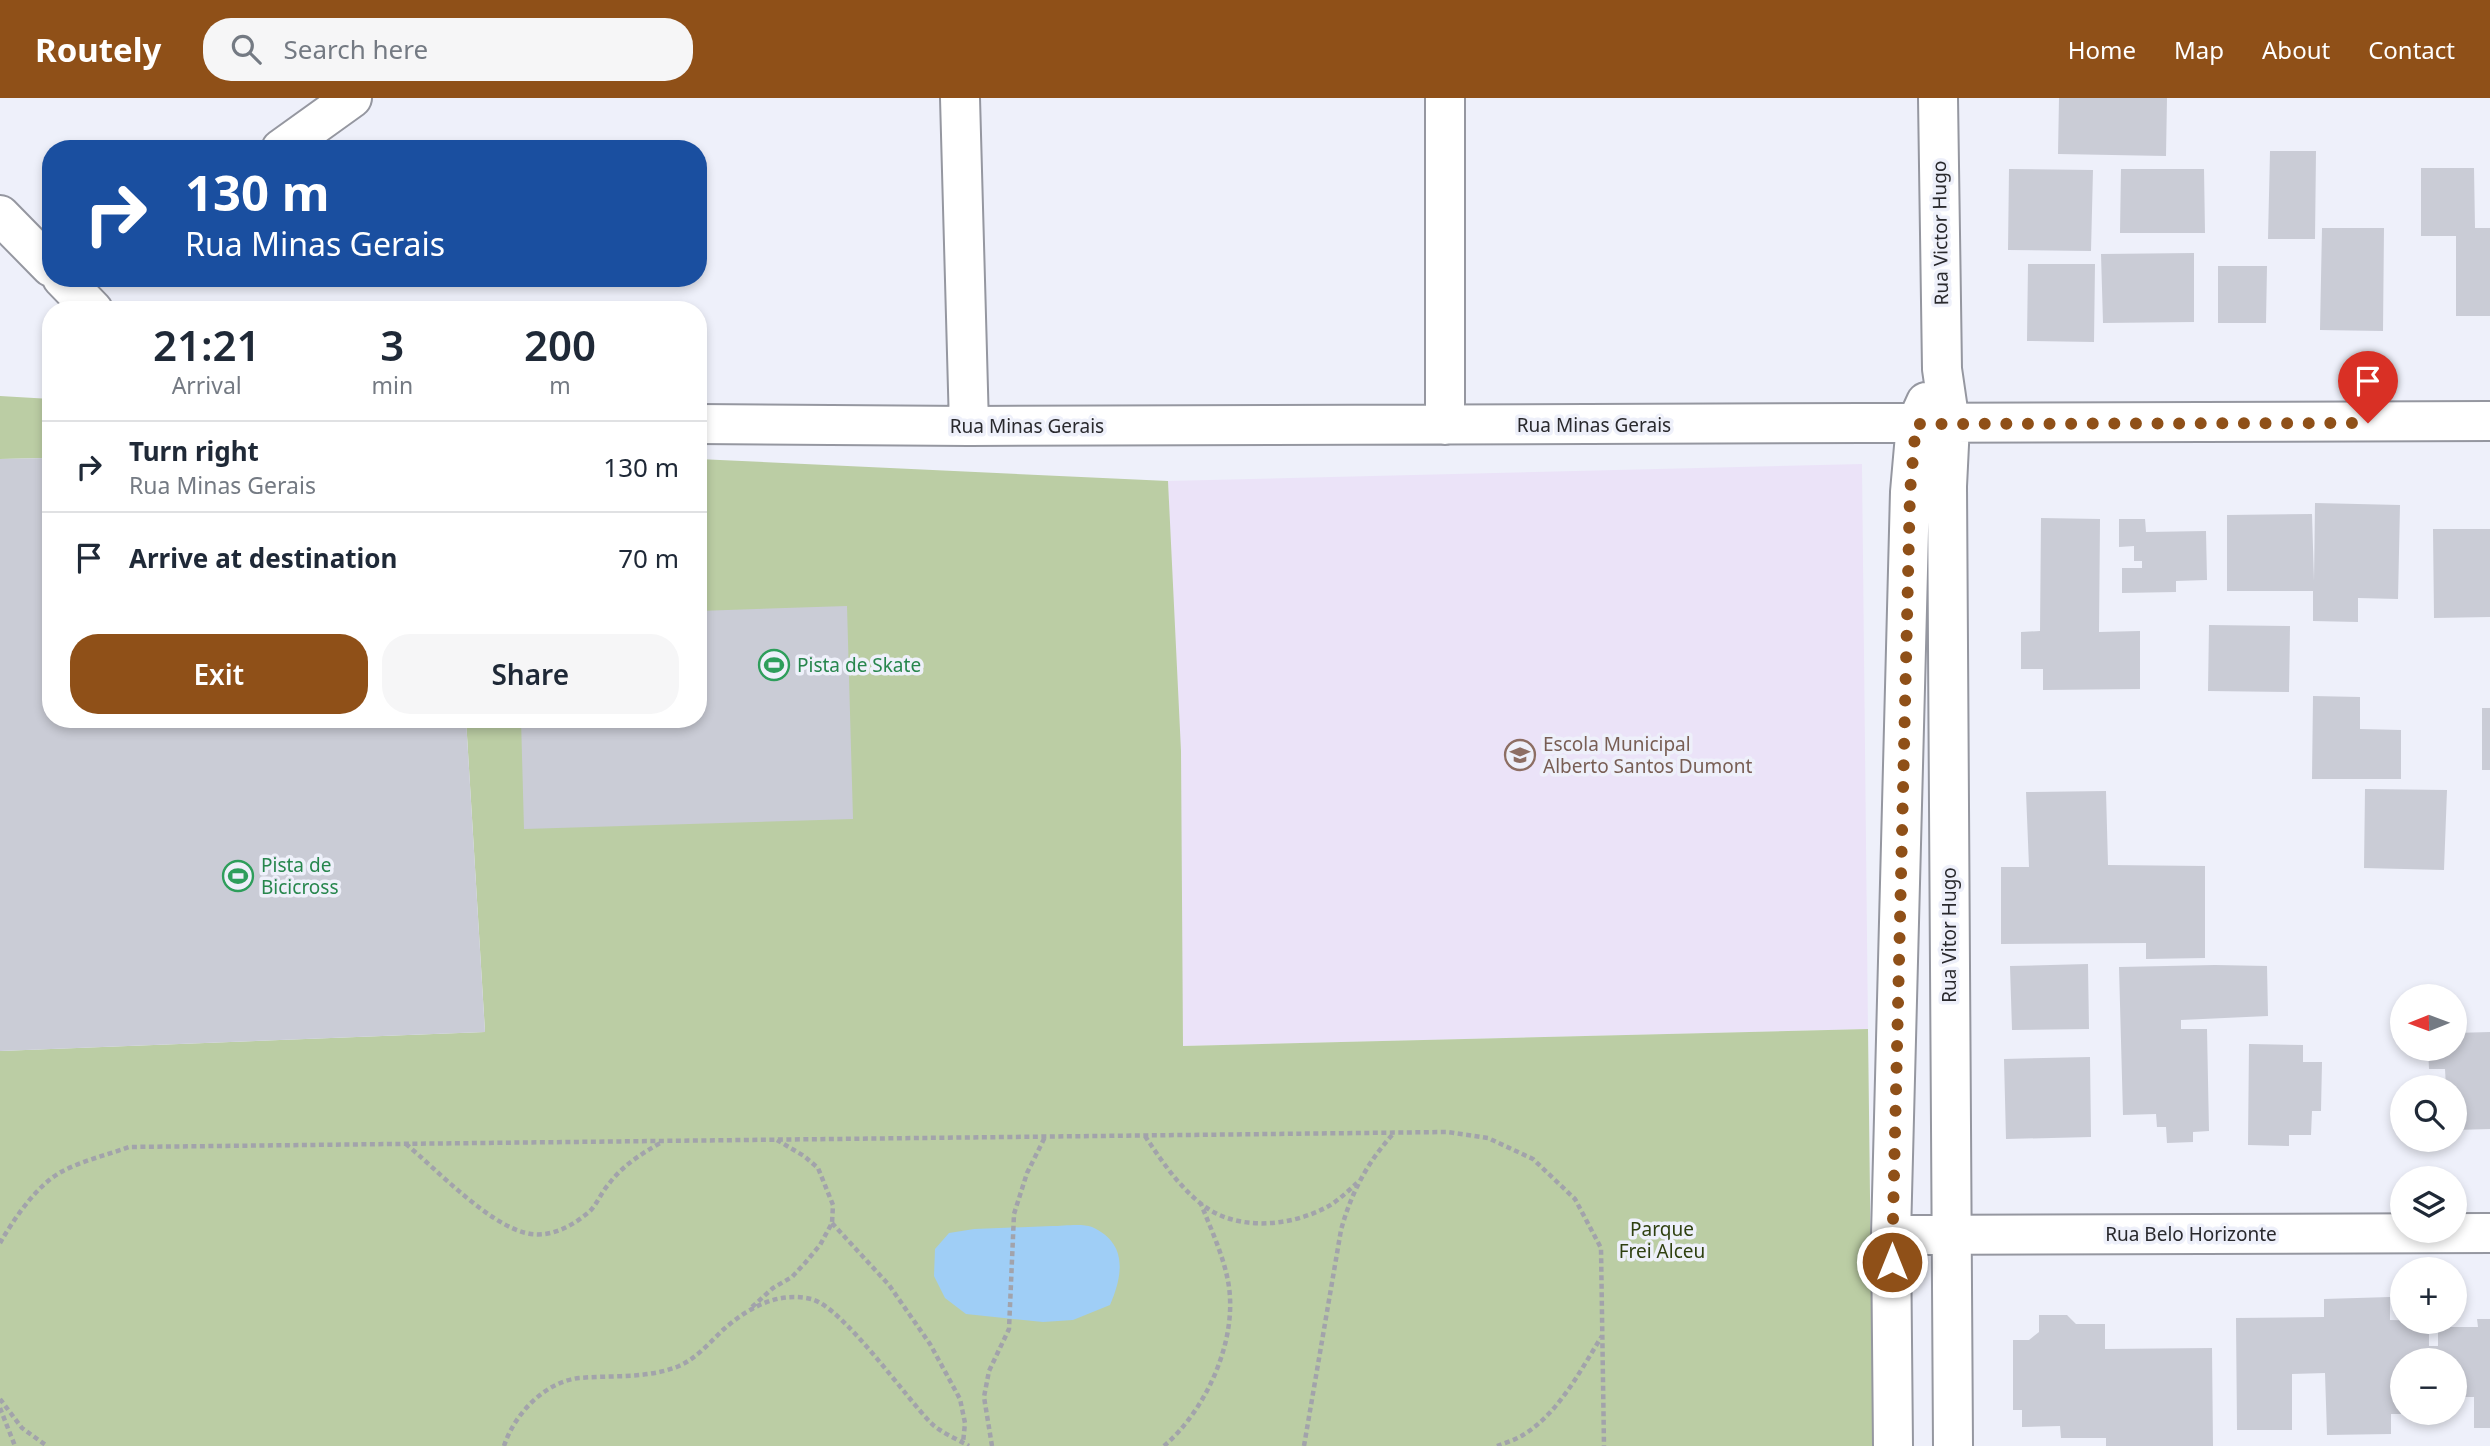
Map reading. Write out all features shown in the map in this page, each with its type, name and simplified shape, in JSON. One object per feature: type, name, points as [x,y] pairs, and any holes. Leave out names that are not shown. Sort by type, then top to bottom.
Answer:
[{"type":"street","points":[[294,140],[352,98]]},
{"type":"street","points":[[960,98],[969,426]]},
{"type":"street","points":[[1445,98],[1445,425]]},
{"type":"street","name":"Rua Victor Hugo","points":[[1933,424],[1942,369],[1938,98]]},
{"type":"street","points":[[0,215],[42,258]]},
{"type":"street","name":"Rua Minas Gerais","points":[[707,424],[969,426],[2490,421]]},
{"type":"street","points":[[1894,1446],[1891,1236],[1910,492],[1933,424]]},
{"type":"street","name":"Rua Vitor Hugo","points":[[1933,424],[1947,485],[1952,1446]]},
{"type":"street","name":"Rua Belo Horizonte","points":[[1891,1236],[2490,1233]]},
{"type":"path","points":[[0,1243],[14,1219],[34,1196],[60,1173],[128,1147],[1447,1132],[1488,1138],[1533,1159],[1576,1199],[1601,1248],[1604,1446]]},
{"type":"path","points":[[1304,1446],[1348,1202],[1373,1155],[1394,1133]]},
{"type":"path","points":[[1145,1136],[1166,1168],[1201,1204],[1224,1219],[1256,1224],[1302,1217],[1329,1206],[1361,1181]]},
{"type":"path","points":[[992,1446],[984,1397],[989,1371],[1009,1329],[1014,1214],[1033,1157],[1045,1137]]},
{"type":"path","points":[[504,1446],[508,1433],[522,1411],[541,1393],[575,1378],[652,1373],[679,1366],[703,1350],[724,1329],[773,1288],[792,1277],[806,1263],[832,1223],[833,1205],[818,1168],[777,1140]]},
{"type":"path","points":[[406,1144],[503,1223],[527,1234],[550,1235],[571,1225],[592,1210],[621,1168],[663,1141]]},
{"type":"path","points":[[1164,1446],[1180,1432],[1220,1365],[1230,1321],[1228,1282],[1217,1242],[1201,1204]]},
{"type":"path","points":[[832,1223],[890,1285],[930,1343],[960,1399],[966,1445]]},
{"type":"path","points":[[746,1312],[767,1301],[785,1297],[813,1299],[838,1316],[934,1426],[966,1445]]},
{"type":"path","points":[[1497,1446],[1522,1436],[1549,1414],[1581,1371],[1602,1336]]},
{"type":"path","points":[[0,1399],[22,1428],[47,1446]]},
{"type":"path","points":[[0,1408],[15,1446]]},
{"type":"shaded area","name":"Escola Municipal Alberto Santos Dumont","points":[[1862,464],[1868,1029],[1183,1046],[1168,481]]},
{"type":"green space","points":[[0,396],[42,398],[42,458],[0,459]]},
{"type":"green space","name":"Parque Frei Alceu","points":[[707,459],[1168,481],[1181,751],[1183,1046],[1868,1029],[1873,1446],[0,1446],[0,1051],[485,1032],[467,728],[707,728]]},
{"type":"water","points":[[1078,1225],[1092,1227],[1112,1242],[1117,1251],[1120,1271],[1110,1305],[1073,1320],[1043,1322],[966,1314],[945,1298],[934,1276],[935,1249],[949,1233],[974,1229]]},
{"type":"building","points":[[2059,98],[2167,98],[2166,156],[2058,154]]},
{"type":"building","points":[[2270,151],[2316,151],[2315,239],[2268,239]]},
{"type":"building","points":[[2421,168],[2474,168],[2475,228],[2490,228],[2490,316],[2456,316],[2456,236],[2421,236]]},
{"type":"building","points":[[2009,169],[2093,170],[2091,251],[2008,250]]},
{"type":"building","points":[[2121,169],[2204,169],[2205,233],[2120,233]]},
{"type":"building","points":[[2322,228],[2384,228],[2383,331],[2320,330]]},
{"type":"building","points":[[2194,253],[2194,322],[2103,323],[2101,254]]},
{"type":"building","points":[[2028,264],[2095,264],[2094,342],[2027,341]]},
{"type":"building","points":[[2218,266],[2267,266],[2266,323],[2218,323]]},
{"type":"building","name":"Pista de Bicicross","points":[[42,458],[42,728],[467,728],[485,1032],[0,1051],[0,459]]},
{"type":"building","points":[[2315,503],[2400,505],[2398,599],[2358,598],[2358,622],[2313,621],[2313,591],[2227,591],[2227,515],[2312,514],[2314,581]]},
{"type":"building","points":[[2041,518],[2100,519],[2099,632],[2140,631],[2140,689],[2043,690],[2043,669],[2021,669],[2021,632],[2040,631]]},
{"type":"building","points":[[2119,519],[2145,519],[2146,532],[2206,531],[2207,580],[2176,581],[2176,592],[2122,593],[2122,568],[2142,568],[2142,561],[2134,561],[2134,546],[2119,547]]},
{"type":"building","points":[[2433,529],[2490,529],[2490,617],[2434,618]]},
{"type":"building","name":"Pista de Skate","points":[[847,606],[853,819],[524,829],[521,728],[707,728],[707,611]]},
{"type":"building","points":[[2209,625],[2290,626],[2289,692],[2208,691]]},
{"type":"building","points":[[2313,696],[2360,697],[2360,729],[2401,730],[2401,779],[2312,779]]},
{"type":"building","points":[[2482,708],[2490,708],[2490,770],[2482,770]]},
{"type":"building","points":[[2365,789],[2447,790],[2444,870],[2364,868]]},
{"type":"building","points":[[2106,791],[2108,865],[2205,866],[2205,958],[2146,959],[2146,943],[2001,944],[2001,867],[2029,867],[2026,792]]},
{"type":"building","points":[[2088,964],[2089,1029],[2012,1030],[2010,966]]},
{"type":"building","points":[[2267,966],[2268,1016],[2181,1020],[2181,1029],[2207,1029],[2209,1131],[2193,1132],[2193,1142],[2167,1143],[2166,1127],[2157,1127],[2156,1114],[2123,1115],[2119,967]]},
{"type":"building","points":[[2490,1032],[2490,1129],[2467,1130],[2467,1075],[2445,1075],[2445,1069],[2429,1069],[2429,1061],[2467,1061],[2468,1033]]},
{"type":"building","points":[[2249,1044],[2303,1045],[2303,1062],[2322,1062],[2321,1111],[2312,1111],[2311,1135],[2289,1135],[2289,1146],[2248,1145]]},
{"type":"building","points":[[2090,1057],[2091,1137],[2006,1139],[2004,1059]]},
{"type":"building","points":[[2390,1297],[2390,1334],[2429,1334],[2429,1346],[2438,1346],[2438,1334],[2467,1334],[2467,1327],[2478,1327],[2477,1319],[2490,1319],[2490,1428],[2474,1428],[2474,1397],[2467,1397],[2467,1348],[2390,1348],[2391,1434],[2327,1435],[2325,1373],[2292,1374],[2292,1430],[2237,1430],[2236,1318],[2324,1317],[2324,1299]]},
{"type":"building","points":[[2039,1315],[2067,1315],[2076,1324],[2105,1324],[2105,1349],[2212,1348],[2213,1446],[2106,1446],[2106,1438],[2061,1438],[2060,1426],[2022,1427],[2022,1410],[2013,1410],[2013,1340],[2029,1340],[2039,1332]]},
{"type":"place","name":"Pista de Skate","points":[[774,665]]},
{"type":"place","name":"Escola Municipal Alberto Santos Dumont","points":[[1520,755]]},
{"type":"place","name":"Pista de Bicicross","points":[[238,876]]},
{"type":"route","points":[[1892,1262],[1910,492],[1916,424],[2368,423]]}]
